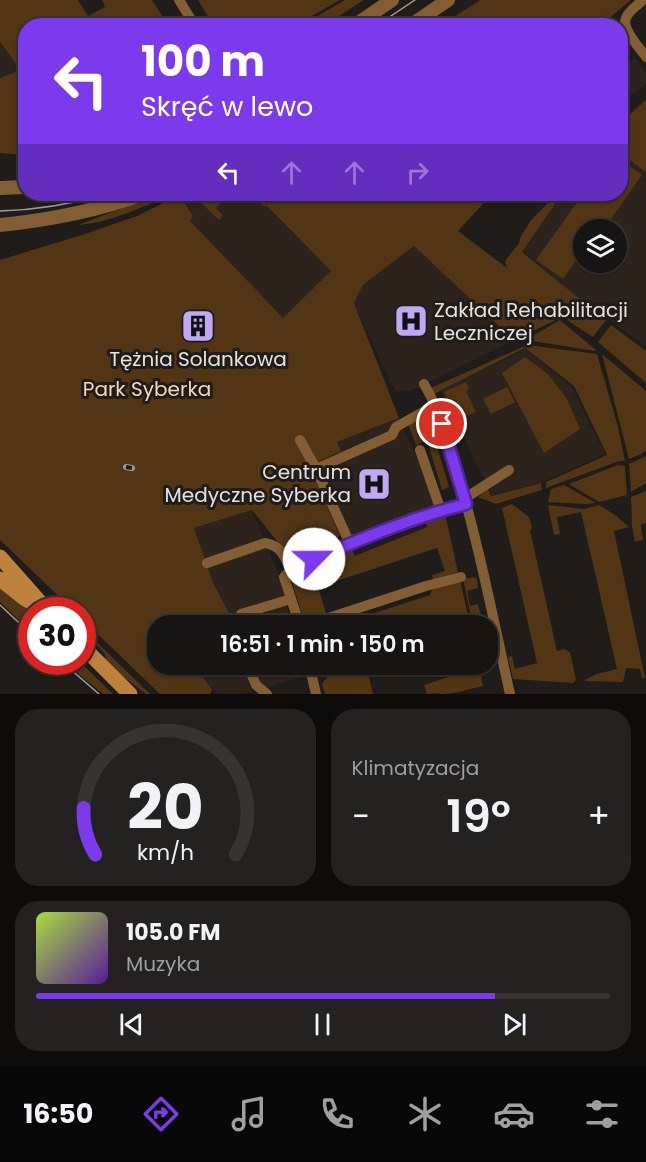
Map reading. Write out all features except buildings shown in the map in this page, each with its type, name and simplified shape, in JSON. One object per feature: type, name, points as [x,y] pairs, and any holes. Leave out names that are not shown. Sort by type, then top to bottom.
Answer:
[{"type":"main road","points":[[0,558],[35,597]]},
{"type":"main road","points":[[0,579],[23,597]]},
{"type":"main road","points":[[96,660],[130,694]]},
{"type":"street","points":[[179,0],[190,18]]},
{"type":"street","points":[[366,18],[392,0]]},
{"type":"street","points":[[422,18],[448,0]]},
{"type":"street","points":[[626,18],[643,0]]},
{"type":"street","points":[[628,31],[646,57]]},
{"type":"street","points":[[0,188],[18,187]]},
{"type":"street","points":[[0,225],[46,220],[124,201]]},
{"type":"street","points":[[424,384],[442,424],[466,500],[510,694]]},
{"type":"street","points":[[316,469],[392,435],[396,427],[435,407]]},
{"type":"street","points":[[300,441],[316,469],[350,544]]},
{"type":"street","points":[[420,450],[441,511]]},
{"type":"street","points":[[298,615],[284,577],[291,569],[466,500],[470,495],[509,470]]},
{"type":"street","points":[[207,563],[265,543],[280,549],[291,569]]},
{"type":"street","points":[[336,615],[461,577]]},
{"type":"street","points":[[241,614],[291,598]]},
{"type":"street","points":[[253,675],[256,685],[267,694]]},
{"type":"street","points":[[312,675],[316,694]]},
{"type":"shaded area","points":[[0,42],[18,66],[18,72],[0,78]]},
{"type":"shaded area","points":[[635,58],[646,73],[646,84],[628,97],[628,64]]},
{"type":"shaded area","points":[[646,98],[646,347],[576,296],[523,251],[557,201],[628,201],[628,115]]},
{"type":"shaded area","points":[[184,201],[262,201],[331,271],[283,319],[189,220],[190,210]]},
{"type":"shaded area","points":[[414,246],[514,340],[411,391],[395,391],[354,303],[363,285]]},
{"type":"shaded area","points":[[525,349],[572,387],[605,454],[542,482],[492,495],[441,391]]},
{"type":"shaded area","points":[[399,418],[426,478],[434,507],[343,541],[309,466],[340,452],[337,442]]},
{"type":"shaded area","points":[[252,510],[281,579],[289,615],[230,615],[214,585],[194,528]]},
{"type":"shaded area","points":[[202,675],[246,675],[252,692],[220,694],[212,690]]},
{"type":"shaded area","points":[[255,675],[305,676],[264,688]]},
{"type":"green space","points":[[0,0],[78,0],[88,16],[105,7],[102,0],[152,0],[164,18],[18,18],[18,66],[0,42]]},
{"type":"green space","points":[[198,0],[340,0],[308,18],[209,18]]},
{"type":"green space","points":[[345,0],[364,0],[336,18],[314,18]]},
{"type":"green space","points":[[480,0],[631,0],[609,18],[453,18]]},
{"type":"green space","points":[[18,71],[18,154],[0,153],[0,78]]},
{"type":"green space","points":[[646,100],[646,172],[628,159],[628,117]]},
{"type":"green space","points":[[628,165],[642,175],[628,195]]},
{"type":"green space","points":[[141,201],[156,201],[113,218],[78,225]]},
{"type":"green space","name":"Park Syberka","points":[[168,201],[184,201],[193,216],[190,221],[283,318],[331,271],[267,206],[265,207],[259,201],[486,201],[458,231],[507,268],[505,261],[519,243],[531,220],[548,201],[557,201],[522,252],[606,320],[593,337],[562,317],[514,340],[414,246],[363,285],[354,303],[399,418],[337,442],[341,451],[309,466],[340,536],[288,555],[252,510],[194,528],[214,585],[230,615],[147,615],[147,675],[202,675],[212,690],[210,694],[160,694],[96,632],[96,597],[59,597],[0,540],[0,260],[137,216]]},
{"type":"green space","points":[[199,201],[224,201],[216,208],[223,216],[219,220]]},
{"type":"green space","points":[[578,201],[624,201],[611,219],[573,219],[573,264],[563,279],[536,260]]},
{"type":"green space","points":[[560,320],[596,350],[526,340]]},
{"type":"green space","points":[[611,325],[646,351],[646,383],[598,342]]},
{"type":"green space","points":[[527,345],[597,354],[618,427],[625,461],[619,461],[546,488],[546,482],[607,455],[574,386],[525,348],[434,394],[431,388]]},
{"type":"green space","points":[[602,354],[646,391],[646,450],[629,459]]},
{"type":"green space","points":[[525,357],[548,374],[567,399],[580,429],[544,453],[502,373]]},
{"type":"green space","points":[[466,382],[469,389],[466,391],[476,412],[458,420],[444,392]]},
{"type":"green space","points":[[507,387],[515,402],[491,414],[483,399]]},
{"type":"green space","points":[[431,413],[435,417],[429,419],[449,487],[442,490],[427,440],[416,445],[408,424]]},
{"type":"green space","points":[[646,456],[646,483],[631,492],[629,464]]},
{"type":"green space","points":[[618,465],[625,466],[627,495],[599,502],[569,484]]},
{"type":"green space","points":[[541,483],[542,490],[496,504],[478,497],[488,489],[491,496]]},
{"type":"green space","points":[[564,485],[596,503],[548,502],[551,489]]},
{"type":"green space","points":[[646,491],[646,523],[641,525],[643,540],[635,542],[631,497]]},
{"type":"green space","points":[[512,504],[529,517],[557,651],[564,649],[570,652],[576,680],[573,683],[513,679],[508,657],[512,656],[515,669],[537,663],[502,508]]},
{"type":"green space","points":[[548,505],[585,509],[599,505],[629,527],[614,531],[645,678],[642,678],[640,669],[626,668],[623,682],[585,681],[597,674],[617,669],[581,512],[557,517],[560,534],[554,535]]},
{"type":"green space","points":[[445,514],[458,572],[433,580],[432,575],[445,571],[437,548],[318,587],[326,613],[302,614],[291,579],[298,571],[315,564],[319,571],[346,560],[344,553],[348,550],[352,550],[355,556],[427,527],[425,519]]},
{"type":"green space","points":[[474,577],[477,579],[478,588],[467,591],[470,606],[478,604],[481,615],[471,615],[463,579]]},
{"type":"green space","points":[[460,580],[468,615],[369,615],[430,595],[432,589]]},
{"type":"green space","points":[[0,587],[18,602],[18,619],[0,602]]},
{"type":"green space","points":[[96,642],[150,694],[146,694],[117,672],[106,661],[105,654]]},
{"type":"green space","points":[[80,675],[93,675],[113,694],[103,694]]},
{"type":"green space","points":[[329,675],[368,675],[373,694],[325,694],[322,684]]},
{"type":"green space","points":[[455,675],[481,675],[483,686],[451,693],[427,694],[424,685]]},
{"type":"tram line","points":[[388,18],[415,0]]},
{"type":"tram line","points":[[0,211],[81,201]]},
{"type":"tram line","points":[[0,605],[18,622]]},
{"type":"tram line","points":[[77,675],[99,694]]},
{"type":"railway","points":[[126,467],[132,468]]},
{"type":"place","name":"Zakład Rehabilitacji Leczniczej","points":[[411,321]]},
{"type":"place","name":"Tężnia Solankowa","points":[[198,326]]},
{"type":"place","name":"Centrum Medyczne Syberka","points":[[374,484]]},
{"type":"route","points":[[314,559],[419,518],[466,504],[442,424]]}]
